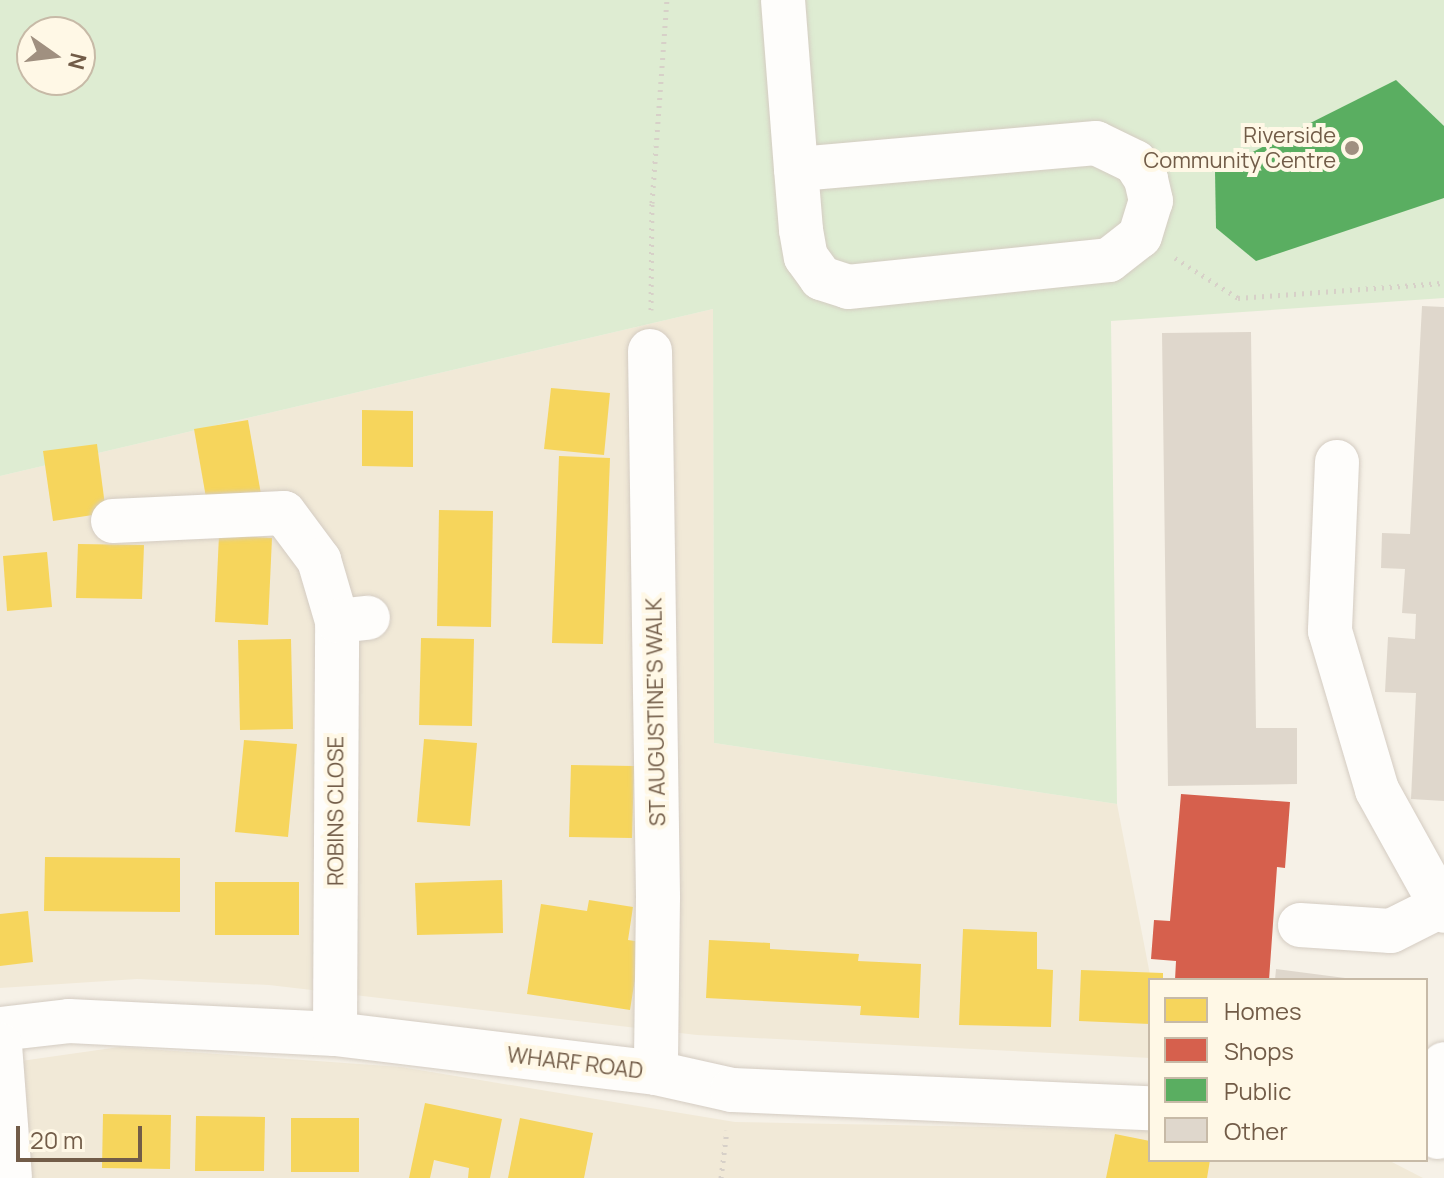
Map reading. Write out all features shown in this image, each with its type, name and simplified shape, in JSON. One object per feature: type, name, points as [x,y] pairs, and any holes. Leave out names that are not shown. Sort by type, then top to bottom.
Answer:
[{"type":"street","points":[[783,0],[796,169],[806,257],[821,278],[848,287],[1109,260],[1140,236],[1151,201],[1146,179],[1135,162],[1119,151],[1096,143],[796,169]]},
{"type":"street","name":"ST AUGUSTINE'S WALK","points":[[650,351],[658,897],[656,1073]]},
{"type":"street","points":[[1300,925],[1391,931],[1442,908],[1434,887],[1377,790],[1330,631],[1337,462]]},
{"type":"street","name":"ROBINS CLOSE","points":[[113,521],[284,513],[319,560],[353,619],[335,1034]]},
{"type":"street","name":"WHARF ROAD","points":[[0,1029],[69,1021],[335,1034],[656,1073],[732,1090],[1148,1108]]},
{"type":"street","points":[[0,1045],[10,1178]]},
{"type":"street","points":[[1436,1137],[1444,1064]]},
{"type":"path","points":[[650,351],[652,203],[667,0]]},
{"type":"path","points":[[1140,236],[1238,298],[1444,283]]},
{"type":"shaded area","points":[[713,309],[714,743],[1117,804],[1151,978],[1148,978],[1148,1058],[697,1035],[269,985],[137,979],[0,988],[0,476]]},
{"type":"shaded area","points":[[119,1047],[401,1067],[735,1122],[1148,1130],[1148,1162],[1392,1162],[1423,1178],[0,1178],[0,1064]]},
{"type":"green space","points":[[0,0],[1444,0],[1444,298],[1111,321],[1117,804],[714,743],[713,309],[0,476]]},
{"type":"building: Homes","points":[[551,388],[610,393],[604,455],[544,449]]},
{"type":"building: Homes","points":[[362,410],[413,411],[413,467],[362,466]]},
{"type":"building: Homes","points":[[248,420],[262,500],[208,509],[194,429]]},
{"type":"building: Homes","points":[[97,444],[106,513],[53,521],[43,451]]},
{"type":"building: Homes","points":[[559,456],[610,458],[603,644],[552,643]]},
{"type":"building: Homes","points":[[439,510],[493,511],[491,627],[437,626]]},
{"type":"building: Homes","points":[[219,535],[272,538],[268,625],[215,622]]},
{"type":"building: Homes","points":[[78,544],[144,545],[142,599],[76,598]]},
{"type":"building: Homes","points":[[47,552],[52,607],[7,611],[3,556]]},
{"type":"building: Homes","points":[[421,638],[474,639],[472,726],[419,725]]},
{"type":"building: Homes","points":[[291,639],[293,729],[240,730],[238,640]]},
{"type":"building: Homes","points":[[424,739],[477,743],[470,826],[417,822]]},
{"type":"building: Homes","points":[[244,740],[297,744],[288,837],[235,832]]},
{"type":"building: Homes","points":[[571,765],[634,766],[632,838],[569,837]]},
{"type":"building: Homes","points":[[45,857],[180,858],[180,912],[44,911]]},
{"type":"building: Homes","points":[[502,880],[503,933],[417,935],[415,883]]},
{"type":"building: Homes","points":[[215,882],[299,882],[299,935],[215,935]]},
{"type":"building: Homes","points":[[589,900],[633,907],[628,940],[641,942],[630,1010],[527,994],[541,904],[587,911]]},
{"type":"building: Homes","points":[[28,911],[33,962],[0,966],[0,914]]},
{"type":"building: Homes","points":[[963,929],[1037,932],[1037,969],[1053,970],[1051,1027],[959,1025]]},
{"type":"building: Homes","points":[[709,940],[770,943],[770,949],[859,954],[858,961],[921,964],[919,1018],[860,1015],[861,1006],[706,998]]},
{"type":"building: Homes","points":[[1081,970],[1163,973],[1163,978],[1148,978],[1148,1024],[1079,1021]]},
{"type":"building: Homes","points":[[425,1103],[502,1119],[490,1178],[468,1178],[469,1168],[434,1160],[430,1178],[409,1178]]},
{"type":"building: Homes","points":[[103,1114],[171,1115],[170,1169],[102,1168]]},
{"type":"building: Homes","points":[[196,1116],[265,1117],[264,1171],[195,1171]]},
{"type":"building: Homes","points":[[291,1118],[359,1118],[359,1172],[291,1172]]},
{"type":"building: Homes","points":[[520,1118],[593,1133],[584,1178],[508,1178]]},
{"type":"building: Homes","points":[[1115,1134],[1148,1141],[1148,1162],[1210,1162],[1207,1178],[1106,1178]]},
{"type":"building: Shops","points":[[1181,794],[1290,802],[1285,868],[1277,867],[1269,978],[1175,978],[1176,961],[1151,959],[1154,920],[1170,921]]},
{"type":"building: Public","name":"Riverside Community Centre","points":[[1396,80],[1444,126],[1444,198],[1256,261],[1216,228],[1215,171]]},
{"type":"building: Other","points":[[1422,306],[1444,307],[1444,801],[1411,799],[1416,693],[1385,692],[1388,637],[1415,639],[1416,614],[1402,613],[1405,569],[1381,568],[1382,533],[1410,534]]},
{"type":"building: Other","points":[[1251,332],[1256,728],[1297,728],[1297,784],[1168,786],[1162,333]]},
{"type":"building: Other","points":[[1276,969],[1345,978],[1275,978]]},
{"type":"place","name":"Riverside Community Centre","points":[[1352,148]]}]
